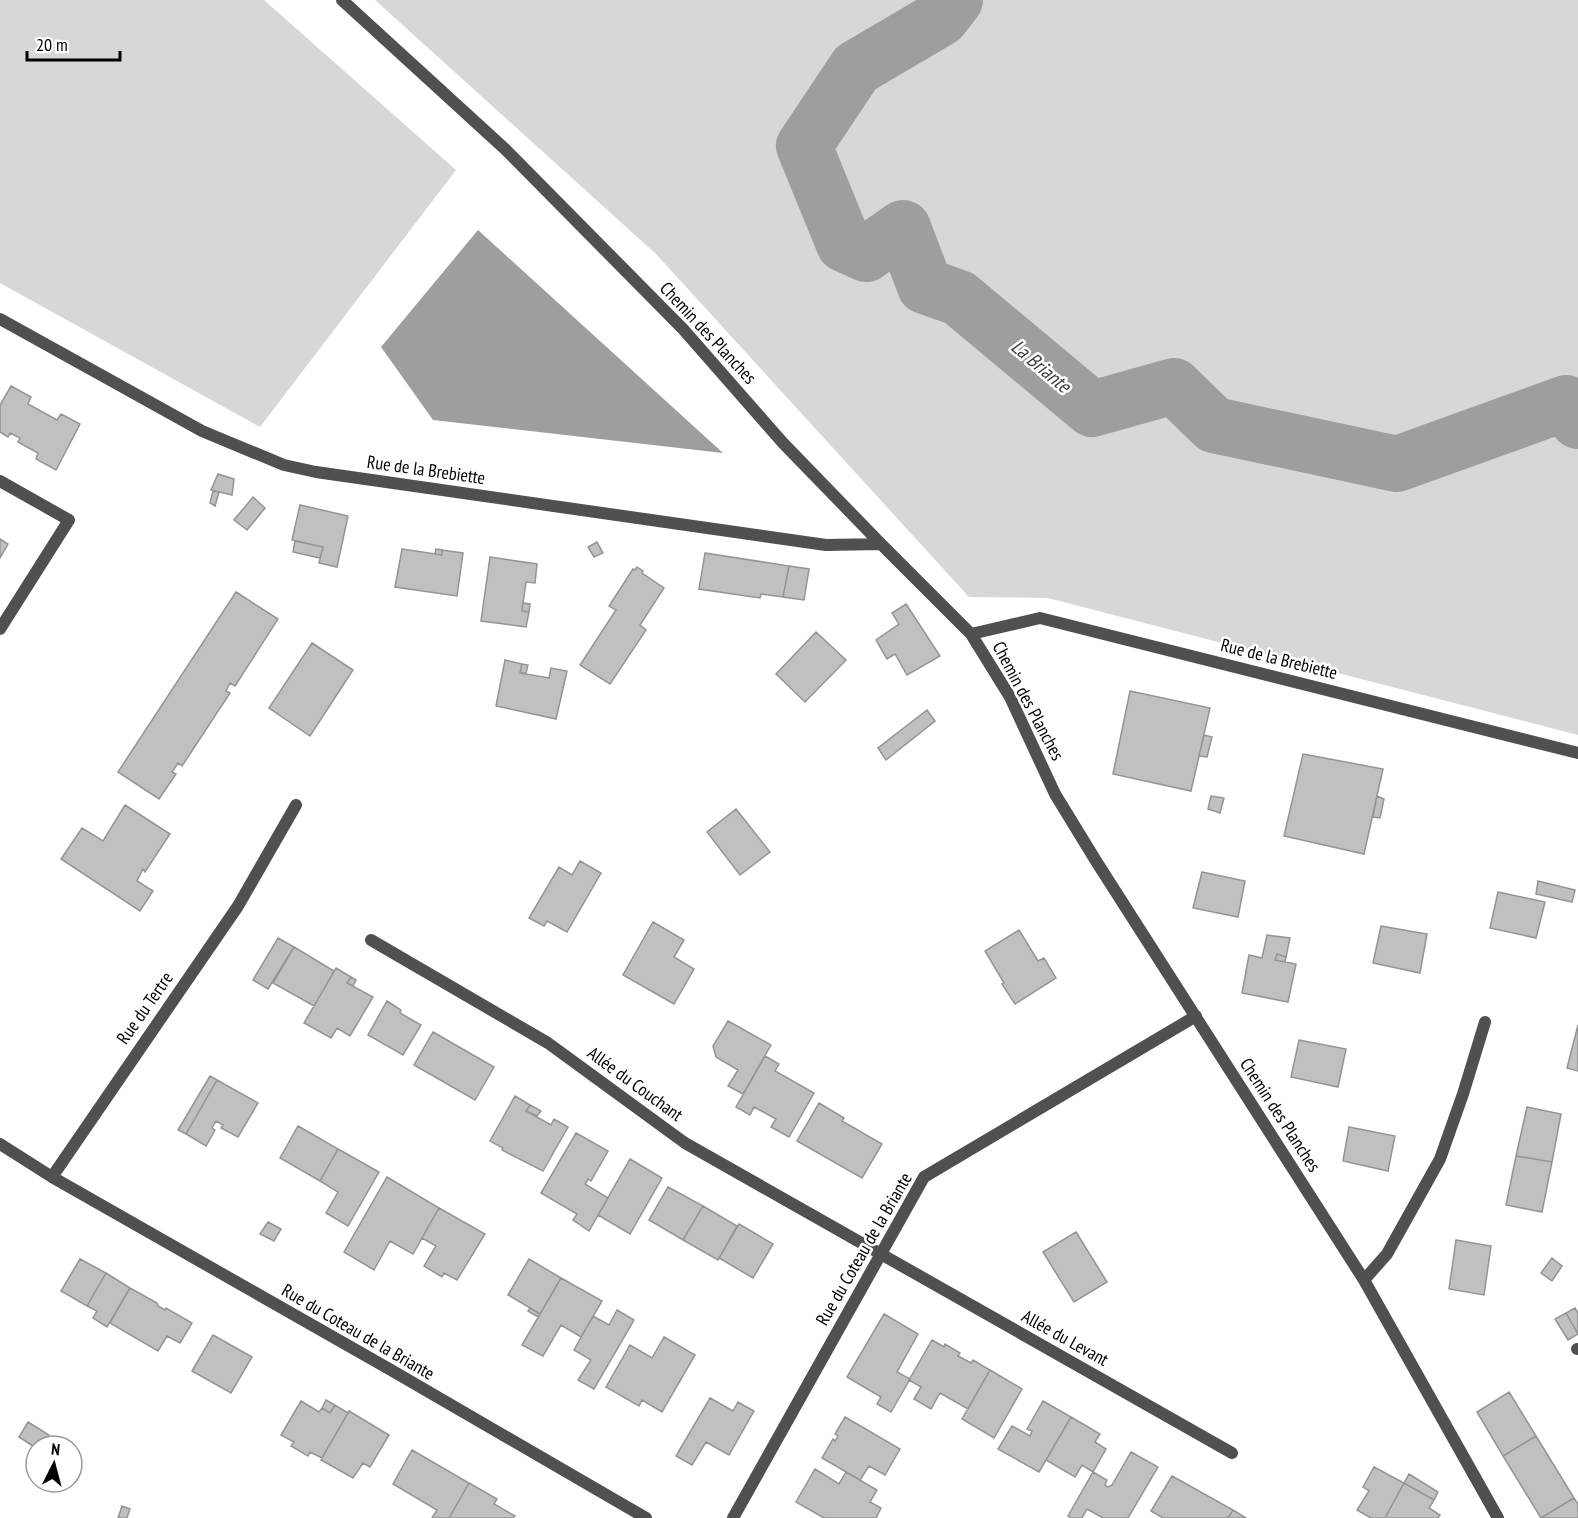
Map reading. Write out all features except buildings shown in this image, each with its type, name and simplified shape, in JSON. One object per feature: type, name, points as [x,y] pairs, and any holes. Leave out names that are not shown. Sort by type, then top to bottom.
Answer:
[{"type":"street","name":"Chemin des Planches","points":[[342,0],[505,149],[683,330],[783,443],[971,633],[1010,697],[1055,794],[1364,1280],[1498,1518]]},
{"type":"street","name":"Rue de la Brebiette","points":[[0,319],[202,432],[284,465],[316,472],[826,544],[881,544]]},
{"type":"street","points":[[0,481],[69,520],[0,629]]},
{"type":"street","name":"Rue de la Brebiette","points":[[971,633],[1040,618],[1578,753]]},
{"type":"street","name":"Rue du Tertre","points":[[52,1177],[238,906],[296,805]]},
{"type":"street","name":"Allée du Couchant","points":[[370,940],[548,1043],[685,1143],[880,1255]]},
{"type":"street","name":"Rue du Coteau de la Briante","points":[[733,1518],[924,1177],[1196,1016]]},
{"type":"street","points":[[1364,1280],[1387,1254],[1440,1159],[1485,1022]]},
{"type":"street","points":[[0,1144],[52,1177]]},
{"type":"street","name":"Rue du Coteau de la Briante","points":[[52,1177],[646,1518]]},
{"type":"street","name":"Allée du Levant","points":[[880,1255],[1232,1453]]},
{"type":"shaded area","points":[[0,0],[264,0],[456,170],[260,427],[0,283]]},
{"type":"shaded area","points":[[375,0],[1578,0],[1578,735],[1048,598],[969,597],[656,254]]},
{"type":"shaded area","points":[[478,230],[723,453],[433,420],[381,347]]},
{"type":"waterway","name":"La Briante","points":[[955,0],[941,18],[856,68],[804,146],[844,244],[866,254],[903,228],[925,286],[959,298],[1092,409],[1174,386],[1214,425],[1397,464],[1566,403],[1578,421]]}]
